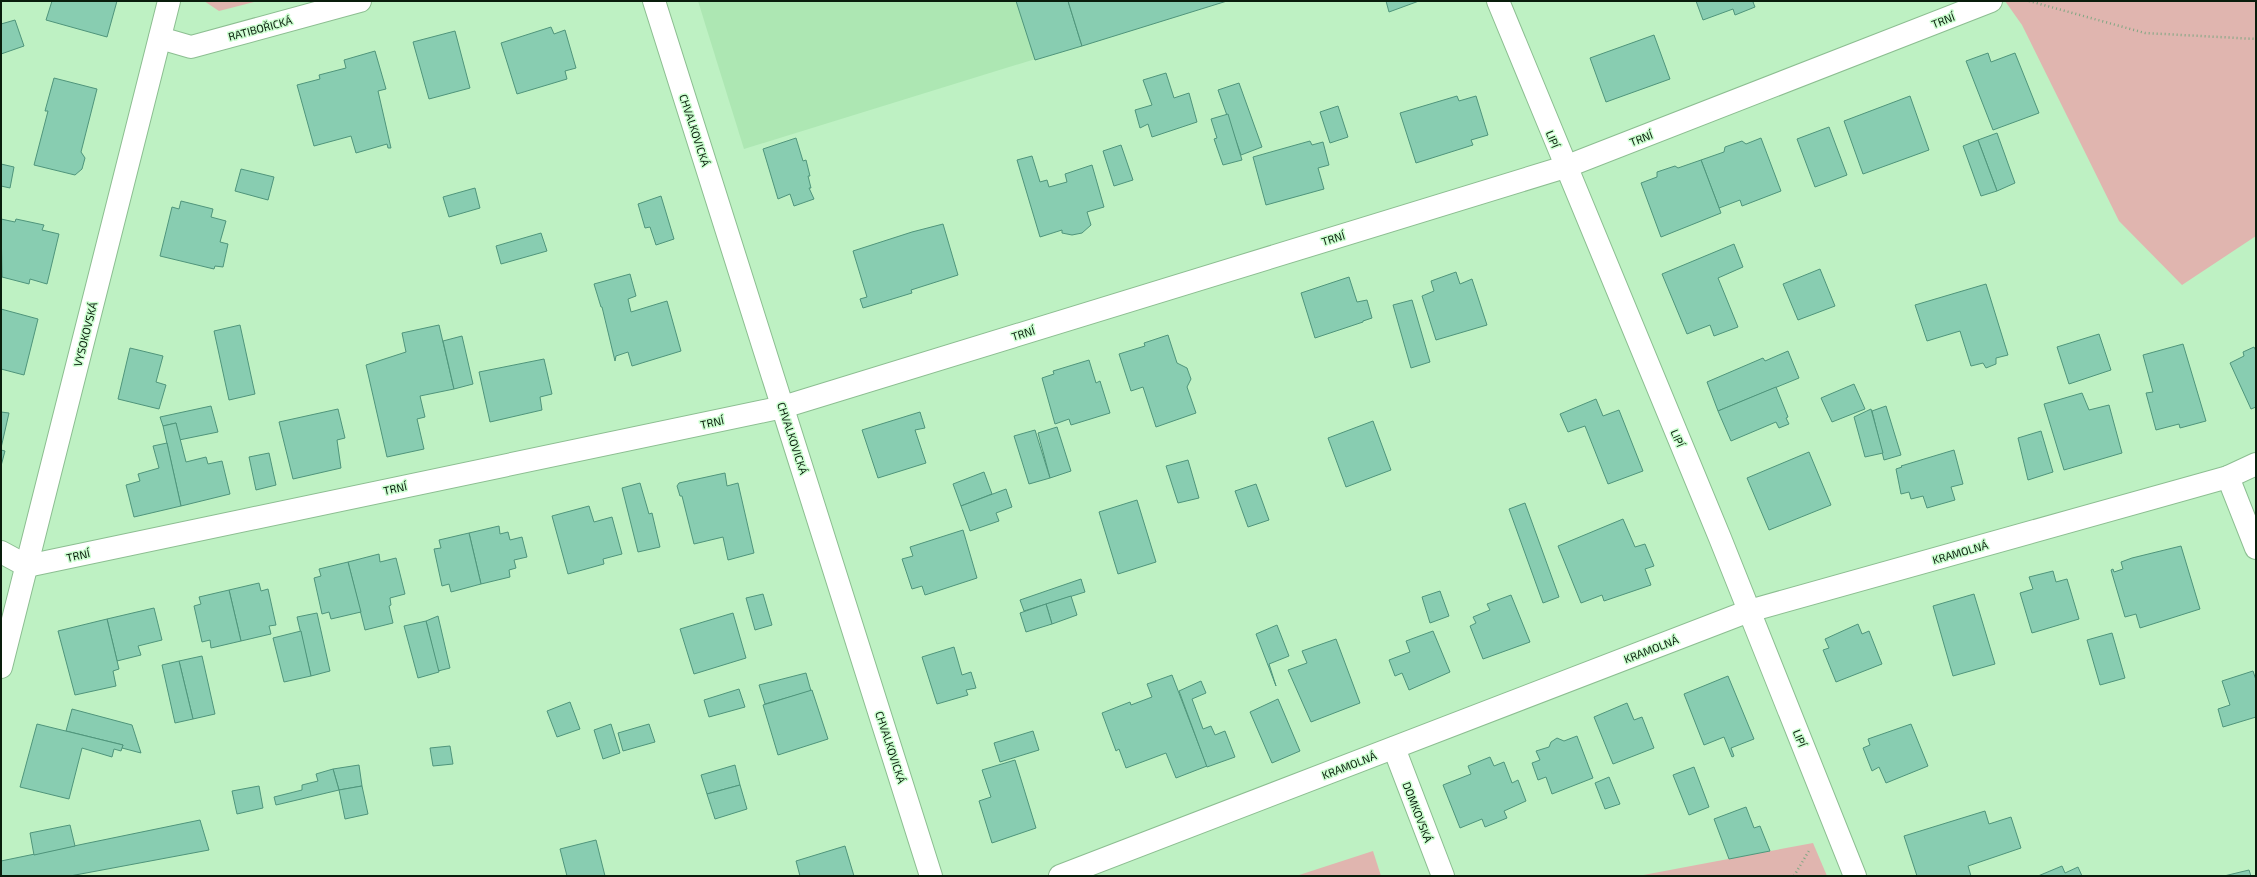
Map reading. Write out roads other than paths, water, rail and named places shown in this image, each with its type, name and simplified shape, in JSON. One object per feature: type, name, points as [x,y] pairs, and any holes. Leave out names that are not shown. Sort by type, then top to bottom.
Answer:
[{"type":"street","name":"VYSOKOVSKÁ","points":[[1,667],[169,1]]},
{"type":"street","name":"RATIBOŘICKÁ","points":[[160,38],[191,47],[360,1]]},
{"type":"street","name":"CHVALKOVICKÁ","points":[[654,1],[931,876]]},
{"type":"street","name":"LIPÍ","points":[[1498,1],[1565,167],[1749,611],[1855,876]]},
{"type":"street","name":"TRNÍ","points":[[26,566],[783,407],[1565,167],[1991,1]]},
{"type":"street","name":"KRAMOLNÁ","points":[[1060,876],[1749,611],[2228,477],[2256,464]]},
{"type":"street","points":[[2228,477],[2256,548]]},
{"type":"street","points":[[1,552],[26,566]]},
{"type":"street","name":"DOMKOVSKÁ","points":[[1394,748],[1443,876]]}]
